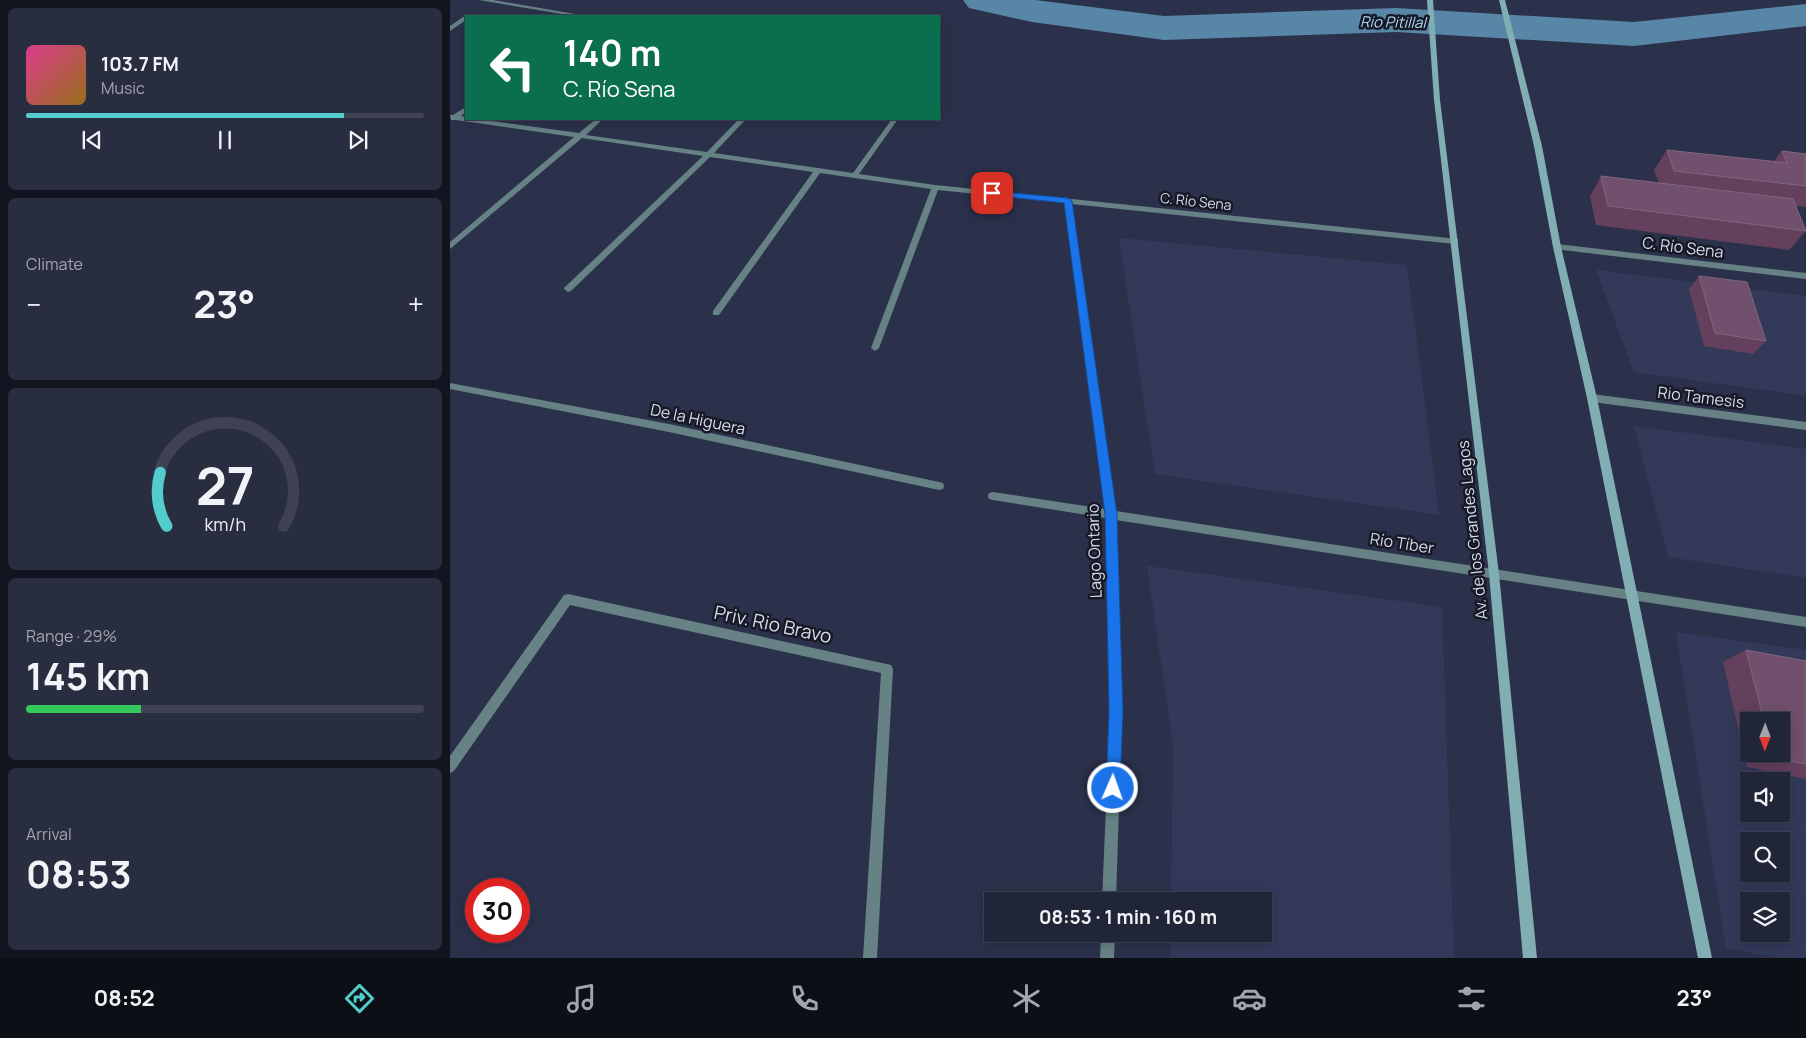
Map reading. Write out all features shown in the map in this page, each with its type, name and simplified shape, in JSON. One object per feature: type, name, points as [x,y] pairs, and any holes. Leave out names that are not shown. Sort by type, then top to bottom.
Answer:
[{"type":"street","points":[[482,0],[578,15]]},
{"type":"street","name":"Av. de los Grandes Lagos","points":[[1430,0],[1437,100],[1494,574],[1530,958]]},
{"type":"street","points":[[1502,0],[1592,398],[1705,958]]},
{"type":"street","points":[[450,29],[465,18]]},
{"type":"street","points":[[452,119],[465,110]]},
{"type":"street","name":"C. Río Sena","points":[[452,119],[935,187],[1455,242]]},
{"type":"street","points":[[450,246],[599,120]]},
{"type":"street","points":[[568,289],[742,120]]},
{"type":"street","points":[[854,176],[894,120]]},
{"type":"street","points":[[716,312],[818,170]]},
{"type":"street","points":[[874,348],[935,187]]},
{"type":"street","name":"Lago Ontario","points":[[1068,201],[1111,514],[1116,712],[1109,892]]},
{"type":"street","name":"C. Río Sena","points":[[1557,247],[1806,276]]},
{"type":"street","name":"De la Higuera","points":[[450,386],[669,428],[939,486]]},
{"type":"street","name":"Rio Tamesis","points":[[1592,398],[1806,426]]},
{"type":"street","name":"Río Tíber","points":[[992,496],[1806,622]]},
{"type":"street","name":"Priv. Rio Bravo","points":[[450,767],[568,598],[887,669],[870,958]]},
{"type":"street","points":[[1106,958],[1107,942]]},
{"type":"shaded area","points":[[1119,238],[1407,265],[1439,515],[1155,474]]},
{"type":"shaded area","points":[[1596,270],[1806,296],[1806,396],[1634,372]]},
{"type":"shaded area","points":[[1634,426],[1806,449],[1806,578],[1668,557]]},
{"type":"shaded area","points":[[1147,566],[1442,607],[1454,958],[1170,958],[1171,942],[1272,942],[1272,892],[1171,892],[1173,746]]},
{"type":"shaded area","points":[[1676,632],[1806,650],[1806,958],[1778,958],[1726,948]]},
{"type":"building","points":[[1667,150],[1787,163],[1782,151],[1806,154],[1806,186],[1674,171]]},
{"type":"building","points":[[1601,176],[1793,199],[1806,231],[1608,206]]},
{"type":"building","points":[[1699,276],[1747,282],[1766,341],[1715,333]]},
{"type":"building","points":[[1746,650],[1806,661],[1806,764],[1790,761],[1790,712],[1762,712]]},
{"type":"waterway","name":"Rio Pitillal","points":[[982,0],[1032,11],[1164,28],[1396,20],[1634,34],[1806,15]]},
{"type":"route","points":[[992,193],[1068,201],[1111,514],[1116,712],[1113,788]]}]
